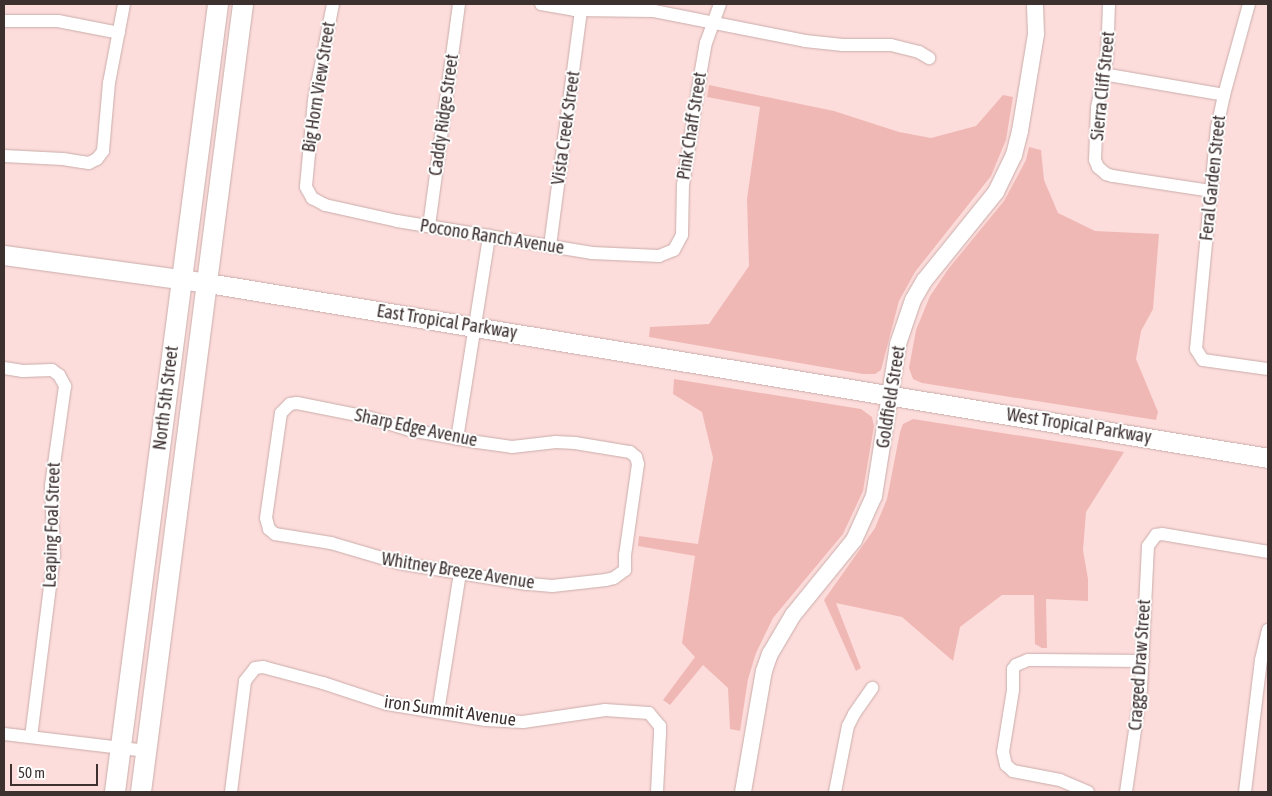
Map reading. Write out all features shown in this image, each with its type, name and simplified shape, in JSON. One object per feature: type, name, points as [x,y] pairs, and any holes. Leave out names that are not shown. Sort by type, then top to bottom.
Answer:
[{"type":"main road","name":"North 5th Street","points":[[116,792],[218,4]]},
{"type":"main road","name":"North 5th Street","points":[[141,792],[243,4]]},
{"type":"main road","name":"East Tropical Parkway","points":[[4,255],[208,283],[890,395]]},
{"type":"main road","name":"West Tropical Parkway","points":[[890,395],[1268,458]]},
{"type":"street","points":[[4,156],[63,159],[82,162],[89,162],[98,158],[103,151],[104,116],[124,4]]},
{"type":"street","name":"Big Horn View Street","points":[[312,198],[306,187],[314,100],[333,4]]},
{"type":"street","name":"Caddy Ridge Street","points":[[429,226],[459,4]]},
{"type":"street","points":[[541,4],[581,10],[654,10],[824,44],[891,45],[919,52],[929,58]]},
{"type":"street","name":"Pink Chaff Street","points":[[674,250],[682,235],[683,185],[700,76],[713,22],[720,4]]},
{"type":"street","name":"Goldfield Street","points":[[743,792],[764,671],[770,654],[793,615],[854,540],[866,519],[874,496],[898,344],[913,300],[924,281],[996,192],[1014,155],[1020,132],[1036,34],[1035,4]]},
{"type":"street","name":"Sierra Cliff Street","points":[[1109,4],[1109,34],[1097,108],[1095,160],[1098,167],[1106,174],[1113,176],[1211,191]]},
{"type":"street","name":"Feral Garden Street","points":[[1249,4],[1217,127],[1196,340],[1199,354],[1203,360],[1268,369]]},
{"type":"street","name":"Vista Creek Street","points":[[550,246],[581,10]]},
{"type":"street","points":[[4,21],[58,21],[119,33]]},
{"type":"street","points":[[1103,74],[1224,95]]},
{"type":"street","name":"Pocono Ranch Avenue","points":[[312,198],[325,205],[360,214],[592,253],[659,256],[674,250]]},
{"type":"street","points":[[457,438],[489,236]]},
{"type":"street","name":"Leaping Foal Street","points":[[4,368],[23,371],[52,370],[59,375],[65,386],[51,486],[54,555],[31,737]]},
{"type":"street","name":"Sharp Edge Avenue","points":[[269,529],[266,518],[281,413],[290,404],[297,403],[367,417],[410,430],[457,438],[512,446],[556,442],[575,443],[630,452],[636,457],[638,464],[625,555],[625,570],[620,575]]},
{"type":"street","name":"Whitney Breeze Avenue","points":[[269,529],[281,536],[331,543],[399,564],[552,586],[606,580],[620,575]]},
{"type":"street","name":"Cragged Draw Street","points":[[1126,792],[1143,661],[1146,552],[1152,540],[1162,534],[1268,552]]},
{"type":"street","points":[[438,712],[460,573]]},
{"type":"street","points":[[1245,792],[1264,675],[1268,630]]},
{"type":"street","points":[[1088,792],[1060,780],[1013,771],[1006,765],[1002,752],[1013,690],[1013,669],[1020,664],[1038,660],[1143,661]]},
{"type":"street","name":"iron Summit Avenue","points":[[231,792],[244,681],[255,668],[269,668],[387,704],[524,722],[605,710],[649,712],[660,726],[657,792]]},
{"type":"street","points":[[835,792],[848,726],[872,688]]},
{"type":"street","points":[[4,734],[147,751]]},
{"type":"shaded area","points":[[709,85],[834,111],[899,132],[931,138],[976,126],[1003,95],[1013,97],[1006,140],[991,176],[915,272],[899,301],[881,370],[875,374],[863,374],[649,337],[650,327],[709,324],[749,266],[747,199],[760,107],[707,97]]},
{"type":"shaded area","points":[[1029,147],[1041,150],[1044,180],[1058,213],[1095,231],[1159,234],[1153,309],[1141,331],[1136,359],[1158,412],[1156,420],[922,383],[913,379],[909,368],[916,330],[930,296],[949,268],[1004,201],[1026,160]]},
{"type":"shaded area","points":[[674,379],[861,409],[872,417],[874,426],[863,491],[843,534],[773,618],[756,653],[748,679],[740,731],[730,729],[728,688],[703,665],[670,705],[663,700],[695,657],[682,643],[695,556],[638,546],[639,536],[698,544],[713,458],[702,412],[673,394]]},
{"type":"shaded area","points":[[913,419],[1124,452],[1086,512],[1083,550],[1088,579],[1088,601],[1046,599],[1047,648],[1042,648],[1035,644],[1034,595],[1002,595],[960,627],[953,661],[902,617],[836,603],[861,668],[856,671],[824,600],[875,528],[887,499],[900,432],[903,424]]}]
